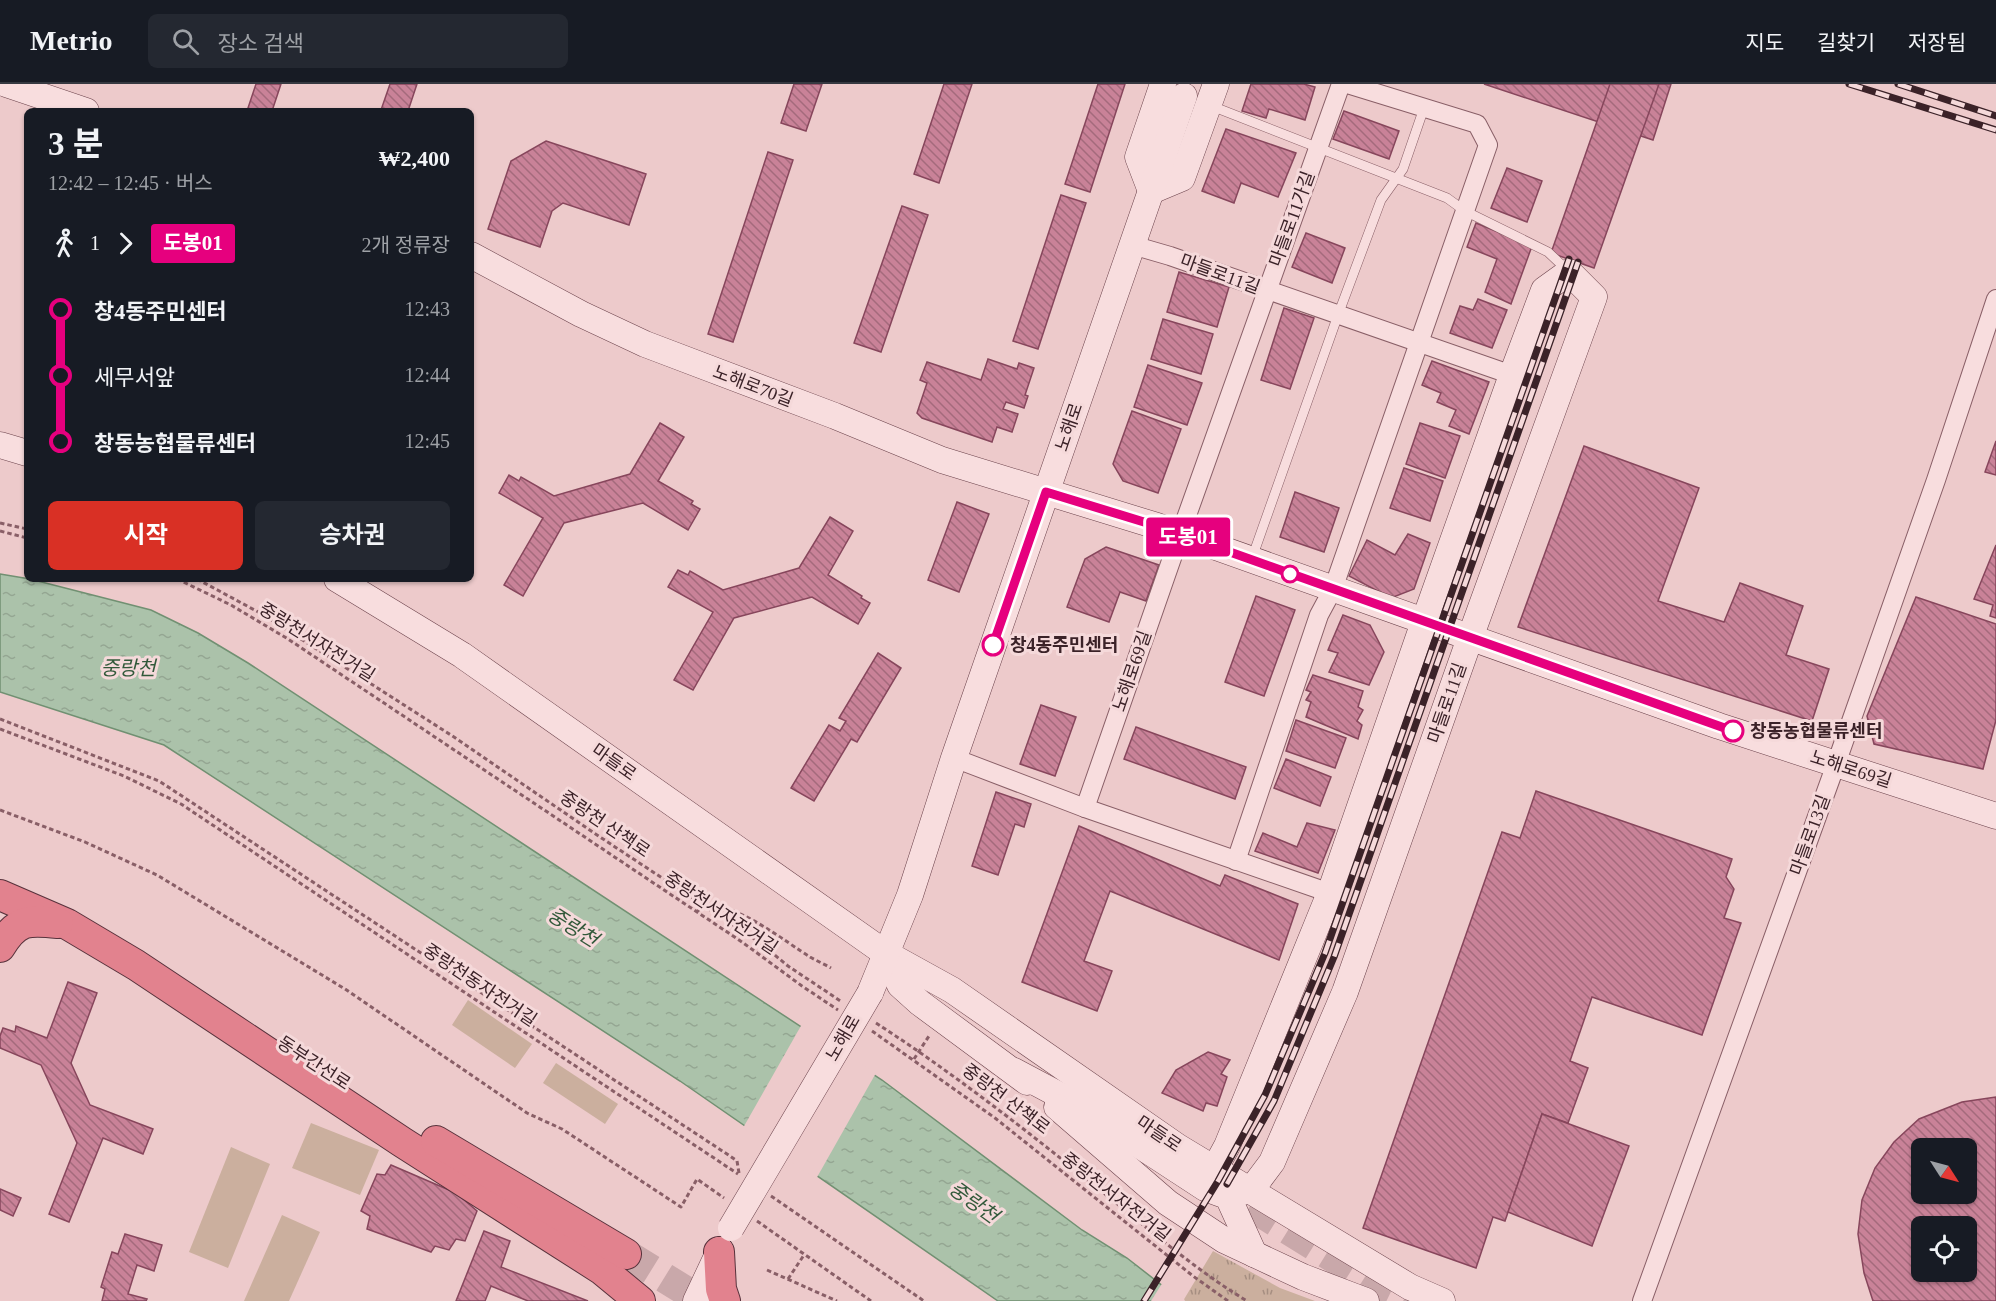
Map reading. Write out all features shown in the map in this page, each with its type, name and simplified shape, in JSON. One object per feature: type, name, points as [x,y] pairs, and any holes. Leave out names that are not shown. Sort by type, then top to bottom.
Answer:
[{"type":"highway","name":"동부간선로","points":[[0,877],[61,902],[118,934],[405,1122],[627,1254]]},
{"type":"highway","points":[[0,895],[67,924],[162,982],[402,1142],[602,1269],[640,1301]]},
{"type":"highway","points":[[0,947],[18,926],[30,920],[67,924]]},
{"type":"highway","points":[[725,1301],[721,1289],[735,1234]]},
{"type":"main road","points":[[6,84],[77,108]]},
{"type":"main road","name":"노해로","points":[[696,1301],[735,1234],[861,1000],[885,953],[910,895],[954,758],[1151,191],[1194,95]]},
{"type":"main road","name":"노해로70길","points":[[474,257],[581,314],[645,344],[835,416],[942,460],[1046,492]]},
{"type":"main road","points":[[1254,1254],[1215,1168],[1235,1127],[1330,893],[1424,622],[1544,290],[1569,272]]},
{"type":"main road","name":"마들로11길","points":[[1251,1190],[1272,1162],[1345,992],[1594,297],[1569,272]]},
{"type":"main road","points":[[0,445],[24,452]]},
{"type":"main road","name":"노해로69길","points":[[1046,492],[1180,534],[1719,726],[1996,816]]},
{"type":"main road","name":"마들로","points":[[341,582],[462,655],[885,953],[952,990],[1178,1147],[1410,1287],[1442,1301]]},
{"type":"main road","name":"마들로","points":[[885,953],[900,985],[920,1003],[1014,1071],[1168,1203],[1224,1240],[1303,1277],[1366,1301]]},
{"type":"main road","points":[[1014,1071],[1078,1105],[1205,1188],[1227,1196],[1251,1190]]},
{"type":"main road","points":[[1178,1147],[1201,1150],[1215,1146],[1235,1127]]},
{"type":"street","name":"마들로11가길","points":[[1267,291],[1341,84]]},
{"type":"street","points":[[1236,861],[1319,615],[1333,589],[1488,145],[1477,124],[1347,84]]},
{"type":"street","name":"마들로11길","points":[[1132,245],[1512,375]]},
{"type":"street","name":"노해로69길","points":[[1085,808],[1267,291]]},
{"type":"street","name":"마들로13길","points":[[1642,1301],[1836,764],[1936,480],[1996,299]]},
{"type":"street","points":[[954,758],[1085,808],[1330,893]]},
{"type":"lane","name":"마들로11가길","points":[[1194,95],[1447,198],[1465,211],[1548,252],[1569,272]]},
{"type":"lane","points":[[1252,560],[1381,200],[1403,169],[1424,108]]},
{"type":"path","points":[[0,523],[24,528]]},
{"type":"path","points":[[0,531],[24,537]]},
{"type":"path","name":"중랑천서자전거길","points":[[183,582],[231,605],[288,639],[697,911],[842,1012]]},
{"type":"path","name":"중랑천 산책로","points":[[203,582],[262,614],[454,737],[759,942],[796,972],[861,1000]]},
{"type":"path","name":"중랑천동자전거길","points":[[0,719],[159,781],[727,1154],[737,1161],[739,1175],[181,804],[124,776],[0,729]]},
{"type":"path","points":[[0,810],[85,842],[158,874],[345,989],[528,1113],[562,1130],[681,1207],[697,1179],[726,1200]]},
{"type":"path","points":[[697,911],[706,907],[717,907],[749,918],[809,957],[831,968]]},
{"type":"path","name":"중랑천 산책로","points":[[871,1020],[987,1100],[1204,1273],[1246,1301]]},
{"type":"path","name":"중랑천서자전거길","points":[[871,1031],[995,1118],[1193,1276],[1228,1301]]},
{"type":"path","points":[[914,1059],[930,1035]]},
{"type":"path","points":[[764,1192],[924,1301]]},
{"type":"path","points":[[735,1234],[804,1255],[871,1301]]},
{"type":"path","points":[[788,1279],[804,1255]]},
{"type":"path","points":[[767,1270],[837,1301]]},
{"type":"green space","points":[[468,1000],[532,1044],[515,1068],[452,1025]]},
{"type":"green space","points":[[556,1063],[618,1104],[605,1124],[543,1083]]},
{"type":"green space","points":[[311,1123],[379,1150],[360,1195],[292,1168]]},
{"type":"green space","points":[[231,1147],[270,1164],[228,1268],[189,1252]]},
{"type":"green space","points":[[282,1215],[320,1232],[289,1301],[244,1301]]},
{"type":"green space","points":[[1213,1251],[1280,1288],[1315,1301],[1183,1301]]},
{"type":"water","name":"중랑천","points":[[0,574],[24,578],[24,582],[42,582],[151,610],[198,633],[248,663],[882,1080],[1082,1230],[1127,1258],[1182,1301],[998,1301],[680,1081],[164,745],[0,692]]},
{"type":"pier","points":[[802,1024],[876,1073],[816,1179],[743,1128]]},
{"type":"pier","points":[[1163,1282],[1184,1299],[1185,1301],[1151,1301]]},
{"type":"building","points":[[256,84],[281,84],[273,108],[248,108]]},
{"type":"building","points":[[390,84],[417,84],[409,108],[382,108]]},
{"type":"building","points":[[794,84],[822,84],[806,131],[781,123]]},
{"type":"building","points":[[944,84],[972,84],[939,183],[914,174]]},
{"type":"building","points":[[1098,84],[1125,84],[1090,192],[1065,184]]},
{"type":"building","points":[[1251,84],[1304,84],[1315,87],[1305,120],[1269,109],[1266,118],[1242,111]]},
{"type":"building","points":[[1484,84],[1671,84],[1653,140]]},
{"type":"building","points":[[1610,84],[1659,84],[1594,268],[1551,253]]},
{"type":"building","points":[[1344,111],[1399,131],[1389,159],[1333,139]]},
{"type":"building","points":[[1226,129],[1296,153],[1278,197],[1241,183],[1234,203],[1202,191]]},
{"type":"building","points":[[546,141],[646,174],[629,225],[563,203],[552,211],[540,247],[488,229],[511,161]]},
{"type":"building","points":[[768,152],[793,160],[733,342],[708,334]]},
{"type":"building","points":[[1507,168],[1542,181],[1527,222],[1491,208]]},
{"type":"building","points":[[1061,195],[1086,203],[1038,349],[1013,341]]},
{"type":"building","points":[[902,206],[928,215],[881,352],[854,343]]},
{"type":"building","points":[[1476,223],[1532,246],[1511,304],[1485,292],[1497,259],[1467,247]]},
{"type":"building","points":[[1306,233],[1345,248],[1332,283],[1292,267]]},
{"type":"building","points":[[1179,272],[1229,287],[1217,327],[1167,312]]},
{"type":"building","points":[[1478,299],[1507,310],[1492,348],[1450,333],[1460,306],[1473,310]]},
{"type":"building","points":[[1284,308],[1314,318],[1290,389],[1261,380]]},
{"type":"building","points":[[1163,319],[1213,334],[1201,374],[1151,359]]},
{"type":"building","points":[[988,359],[1017,369],[1019,363],[1034,368],[1025,395],[1028,396],[1024,408],[1006,402],[1003,409],[1018,414],[1012,432],[997,427],[992,442],[922,418],[917,413],[927,383],[920,380],[927,362],[981,380]]},
{"type":"building","points":[[1432,361],[1489,382],[1469,434],[1449,426],[1456,410],[1437,402],[1441,393],[1422,385]]},
{"type":"building","points":[[1148,365],[1202,383],[1187,425],[1134,407]]},
{"type":"building","points":[[1132,411],[1181,429],[1158,493],[1123,481],[1113,464]]},
{"type":"building","points":[[660,423],[684,437],[658,481],[693,501],[691,504],[700,509],[688,530],[643,503],[564,523],[523,596],[504,585],[543,518],[499,493],[509,475],[519,481],[521,477],[554,496],[630,474]]},
{"type":"building","points":[[1420,423],[1460,436],[1445,478],[1406,464]]},
{"type":"building","points":[[1996,441],[1996,475],[1985,472]]},
{"type":"building","points":[[1584,446],[1699,488],[1658,601],[1724,622],[1740,583],[1803,606],[1786,655],[1829,669],[1812,721],[1518,627]]},
{"type":"building","points":[[1404,468],[1443,481],[1430,521],[1390,508]]},
{"type":"building","points":[[1295,492],[1339,508],[1324,552],[1280,537]]},
{"type":"building","points":[[957,502],[989,514],[959,592],[928,580]]},
{"type":"building","points":[[830,517],[853,531],[828,575],[870,603],[858,624],[812,597],[734,618],[693,690],[674,680],[713,612],[668,587],[678,570],[688,575],[690,571],[723,590],[799,568]]},
{"type":"building","points":[[1408,534],[1430,543],[1414,589],[1391,598],[1349,576],[1367,540],[1395,555]]},
{"type":"building","points":[[1996,545],[1996,618],[1990,616],[1993,605],[1974,599]]},
{"type":"building","points":[[1106,547],[1159,565],[1146,601],[1120,592],[1109,622],[1067,607],[1085,559]]},
{"type":"building","points":[[1256,596],[1295,610],[1264,696],[1225,682]]},
{"type":"building","points":[[1916,597],[1996,624],[1996,720],[1983,769],[1874,744],[1867,716]]},
{"type":"building","points":[[1343,615],[1370,625],[1384,652],[1369,685],[1329,672],[1338,653],[1328,650]]},
{"type":"building","points":[[878,653],[901,668],[857,742],[851,739],[814,801],[791,788],[829,725],[840,731],[846,721],[839,718]]},
{"type":"building","points":[[1313,675],[1363,691],[1358,707],[1363,710],[1357,721],[1362,725],[1358,739],[1306,717],[1311,702],[1306,700],[1311,692],[1306,690]]},
{"type":"building","points":[[1041,705],[1076,717],[1055,776],[1020,764]]},
{"type":"building","points":[[1296,720],[1346,738],[1335,768],[1286,751]]},
{"type":"building","points":[[1136,727],[1246,767],[1235,799],[1124,759]]},
{"type":"building","points":[[1286,759],[1331,777],[1320,806],[1274,788]]},
{"type":"building","points":[[1536,791],[1732,859],[1726,877],[1734,889],[1724,918],[1741,923],[1702,1035],[1592,997],[1570,1061],[1588,1068],[1568,1123],[1542,1114],[1505,1221],[1493,1217],[1476,1268],[1363,1228],[1502,832],[1520,838]]},
{"type":"building","points":[[996,792],[1031,804],[1024,827],[1015,824],[998,875],[972,866]]},
{"type":"building","points":[[1307,823],[1335,830],[1318,873],[1255,851],[1263,833],[1297,847]]},
{"type":"building","points":[[1079,826],[1220,886],[1225,875],[1298,904],[1279,960],[1110,891],[1084,961],[1112,971],[1097,1011],[1022,982]]},
{"type":"building","points":[[68,982],[97,993],[71,1063],[90,1105],[153,1129],[143,1154],[103,1138],[69,1222],[49,1214],[77,1143],[41,1065],[0,1048],[3,1028],[15,1032],[16,1026],[47,1038]]},
{"type":"building","points":[[1208,1052],[1230,1060],[1221,1074],[1227,1077],[1217,1106],[1206,1103],[1203,1111],[1162,1093],[1176,1070]]},
{"type":"building","points":[[1996,1097],[1996,1301],[1873,1301],[1864,1273],[1858,1234],[1862,1200],[1875,1168],[1894,1142],[1919,1119],[1962,1102]]},
{"type":"building","points":[[1542,1114],[1629,1146],[1592,1246],[1508,1212]]},
{"type":"building","points":[[391,1165],[456,1193],[477,1211],[465,1241],[456,1239],[449,1250],[435,1246],[431,1252],[367,1229],[370,1216],[361,1211],[377,1174],[385,1175]]},
{"type":"building","points":[[0,1189],[21,1198],[13,1216],[0,1210]]},
{"type":"building","points":[[484,1231],[510,1241],[501,1267],[588,1301],[528,1301],[491,1286],[485,1301],[456,1301]]},
{"type":"building","points":[[125,1234],[162,1245],[154,1271],[137,1265],[128,1294],[147,1299],[146,1301],[102,1301],[105,1289],[101,1287],[112,1252],[118,1254]]},
{"type":"tunnel","points":[[1212,1182],[1377,1285],[1410,1301]]},
{"type":"tunnel","points":[[626,1254],[702,1301]]},
{"type":"railway","points":[[1849,84],[1996,130]]},
{"type":"railway","points":[[1898,84],[1996,116]]},
{"type":"railway","points":[[1144,1301],[1218,1181],[1265,1095],[1325,953],[1569,259]]},
{"type":"railway","points":[[1227,1184],[1274,1101],[1334,957],[1578,262]]},
{"type":"bus line","name":"도봉01","points":[[993,645],[1046,492],[1157,526],[1733,731]]},
{"type":"place","name":"창4동주민센터","points":[[993,645]]},
{"type":"place","name":"창동농협물류센터","points":[[1733,731]]}]
